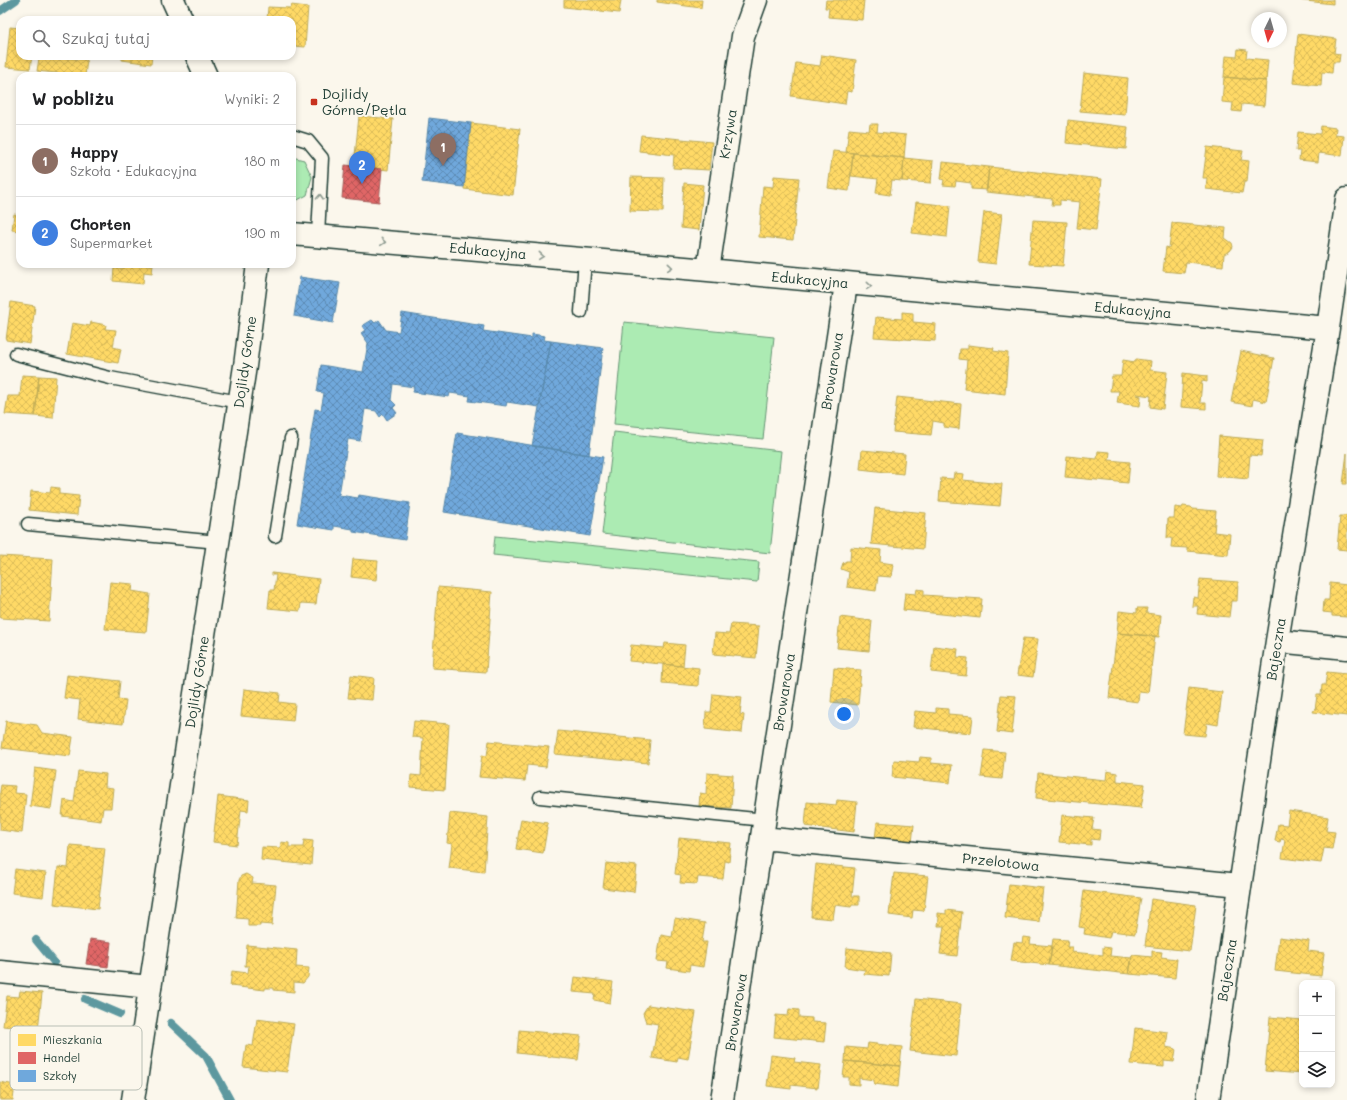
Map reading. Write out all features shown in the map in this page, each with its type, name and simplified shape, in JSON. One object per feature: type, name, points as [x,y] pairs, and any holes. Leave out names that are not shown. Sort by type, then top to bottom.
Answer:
[{"type":"street","points":[[173,0],[180,16]]},
{"type":"street","name":"Krzywa","points":[[708,270],[743,36],[756,0]]},
{"type":"street","points":[[199,60],[204,72]]},
{"type":"street","name":"Bajeczna","points":[[1208,1100],[1347,199]]},
{"type":"street","name":"Edukacyjna","points":[[296,234],[708,270],[1328,328]]},
{"type":"street","name":"Dojlidy Górne","points":[[142,1040],[239,402],[257,268]]},
{"type":"street","name":"Browarowa","points":[[722,1100],[846,284]]},
{"type":"street","points":[[1278,641],[1347,648]]},
{"type":"street","name":"Przelotowa","points":[[763,829],[1240,885]]},
{"type":"street","points":[[0,972],[150,987]]},
{"type":"street","name":"Dojlidy Górne","points":[[133,1100],[135,1090]]},
{"type":"lane","points":[[296,137],[308,141],[322,158],[318,236]]},
{"type":"lane","points":[[581,312],[585,260]]},
{"type":"lane","points":[[16,354],[110,378],[239,402]]},
{"type":"lane","points":[[275,536],[291,438]]},
{"type":"lane","points":[[28,524],[218,542]]},
{"type":"lane","points":[[540,797],[763,829]]},
{"type":"green space","points":[[296,158],[304,160],[312,177],[307,195],[296,201]]},
{"type":"green space","points":[[624,322],[774,337],[763,439],[614,424]]},
{"type":"green space","points":[[614,432],[781,451],[770,553],[602,534]]},
{"type":"green space","points":[[495,536],[759,562],[757,582],[493,555]]},
{"type":"building: Mieszkania","points":[[564,0],[621,0],[619,13],[564,7]]},
{"type":"building: Mieszkania","points":[[657,0],[702,0],[701,8],[657,2]]},
{"type":"building: Mieszkania","points":[[826,0],[864,0],[862,20],[828,17],[829,8],[825,8]]},
{"type":"building: Mieszkania","points":[[1296,0],[1333,0],[1333,4]]},
{"type":"building: Mieszkania","points":[[291,5],[308,7],[305,47],[296,46],[296,16],[267,16],[268,7],[290,8]]},
{"type":"building: Mieszkania","points":[[10,27],[16,28],[16,60],[31,60],[30,69],[6,67]]},
{"type":"building: Mieszkania","points":[[1298,34],[1336,39],[1334,53],[1340,54],[1339,62],[1333,62],[1332,73],[1322,72],[1321,86],[1293,83]]},
{"type":"building: Mieszkania","points":[[1238,49],[1247,50],[1246,58],[1268,60],[1266,81],[1224,77],[1226,56],[1237,57]]},
{"type":"building: Mieszkania","points":[[822,55],[856,60],[852,92],[847,91],[845,104],[791,96],[796,63],[820,66]]},
{"type":"building: Mieszkania","points":[[39,60],[87,60],[86,72],[37,71]]},
{"type":"building: Mieszkania","points":[[122,60],[152,60],[151,64]]},
{"type":"building: Mieszkania","points":[[1084,73],[1128,78],[1125,115],[1080,111]]},
{"type":"building: Mieszkania","points":[[1224,77],[1266,81],[1264,106],[1242,104],[1241,112],[1232,111],[1233,103],[1222,102]]},
{"type":"building: Mieszkania","points":[[359,116],[393,119],[388,170],[354,166]]},
{"type":"building: Mieszkania","points":[[1068,120],[1128,127],[1126,149],[1066,143]]},
{"type":"building: Mieszkania","points":[[471,123],[520,129],[513,195],[464,189]]},
{"type":"building: Mieszkania","points":[[870,124],[878,124],[877,132],[906,135],[904,158],[846,152],[849,129],[869,131]]},
{"type":"building: Mieszkania","points":[[1321,126],[1336,128],[1335,135],[1344,136],[1342,156],[1319,153],[1318,162],[1299,160],[1300,151],[1296,151],[1298,132],[1320,134]]},
{"type":"building: Mieszkania","points":[[641,135],[712,142],[709,170],[673,168],[674,155],[639,151]]},
{"type":"building: Mieszkania","points":[[1207,147],[1243,151],[1241,160],[1249,161],[1247,182],[1244,182],[1242,193],[1206,189],[1207,178],[1203,178]]},
{"type":"building: Mieszkania","points":[[833,151],[853,153],[849,191],[828,188]]},
{"type":"building: Mieszkania","points":[[853,153],[904,158],[902,181],[892,180],[890,195],[876,193],[878,179],[851,176]]},
{"type":"building: Mieszkania","points":[[904,158],[933,161],[931,183],[902,181]]},
{"type":"building: Mieszkania","points":[[943,162],[989,167],[987,190],[971,189],[971,183],[956,181],[955,186],[943,185],[944,180],[941,179]]},
{"type":"building: Mieszkania","points":[[989,167],[1102,179],[1096,230],[1077,228],[1080,202],[1060,200],[1060,205],[1052,205],[1053,199],[986,192]]},
{"type":"building: Mieszkania","points":[[774,176],[799,178],[793,240],[759,237],[763,186],[773,187]]},
{"type":"building: Mieszkania","points":[[631,177],[664,178],[663,212],[630,211]]},
{"type":"building: Mieszkania","points":[[684,183],[703,185],[699,230],[681,228]]},
{"type":"building: Mieszkania","points":[[916,202],[950,206],[947,237],[912,233]]},
{"type":"building: Mieszkania","points":[[984,212],[1002,214],[996,264],[978,262]]},
{"type":"building: Mieszkania","points":[[14,214],[16,214],[16,230],[12,230]]},
{"type":"building: Mieszkania","points":[[1033,220],[1067,222],[1063,266],[1029,264]]},
{"type":"building: Mieszkania","points":[[1172,223],[1226,228],[1225,238],[1232,243],[1233,247],[1230,251],[1224,254],[1223,266],[1186,262],[1184,273],[1163,271],[1166,247],[1169,248]]},
{"type":"building: Mieszkania","points":[[114,268],[153,268],[152,273],[144,272],[143,284],[113,281]]},
{"type":"building: Mieszkania","points":[[11,302],[35,306],[30,344],[6,340]]},
{"type":"building: Mieszkania","points":[[902,312],[913,313],[913,322],[936,324],[935,341],[874,337],[876,317],[902,319]]},
{"type":"building: Mieszkania","points":[[91,322],[106,325],[105,329],[116,330],[113,347],[121,349],[118,363],[67,354],[72,323],[90,326]]},
{"type":"building: Mieszkania","points":[[968,345],[994,348],[993,351],[1008,353],[1005,394],[964,389],[967,360],[959,359],[960,349],[968,349]]},
{"type":"building: Mieszkania","points":[[1241,351],[1274,358],[1266,402],[1253,399],[1252,406],[1231,402]]},
{"type":"building: Mieszkania","points":[[1136,359],[1151,361],[1150,370],[1167,372],[1163,409],[1150,407],[1151,396],[1137,394],[1136,395],[1141,396],[1140,406],[1117,403],[1119,391],[1110,391],[1112,376],[1121,376],[1123,360],[1135,362]]},
{"type":"building: Mieszkania","points":[[1183,373],[1207,376],[1207,382],[1202,381],[1200,403],[1206,403],[1206,409],[1181,407]]},
{"type":"building: Mieszkania","points":[[22,375],[39,376],[35,416],[5,414],[8,396],[20,396]]},
{"type":"building: Mieszkania","points":[[39,376],[56,377],[53,418],[35,416]]},
{"type":"building: Mieszkania","points":[[897,397],[961,404],[959,429],[944,427],[944,423],[933,421],[931,435],[893,432]]},
{"type":"building: Mieszkania","points":[[1219,436],[1263,440],[1261,456],[1250,455],[1248,479],[1216,476]]},
{"type":"building: Mieszkania","points":[[862,450],[905,454],[903,474],[860,469]]},
{"type":"building: Mieszkania","points":[[1098,451],[1110,452],[1109,460],[1130,462],[1128,483],[1065,477],[1067,456],[1097,459]]},
{"type":"building: Mieszkania","points":[[1347,453],[1347,484],[1343,484]]},
{"type":"building: Mieszkania","points":[[954,473],[964,474],[963,480],[1002,484],[1000,506],[939,501],[941,478],[953,479]]},
{"type":"building: Mieszkania","points":[[51,487],[59,488],[59,494],[79,496],[77,515],[29,510],[31,491],[50,493]]},
{"type":"building: Mieszkania","points":[[1183,506],[1191,507],[1193,509],[1216,511],[1214,532],[1230,534],[1228,555],[1187,551],[1187,548],[1171,547],[1172,538],[1167,538],[1168,518],[1174,518],[1175,507],[1182,508]]},
{"type":"building: Mieszkania","points":[[875,508],[926,513],[923,549],[871,544]]},
{"type":"building: Mieszkania","points":[[1340,516],[1347,516],[1347,550],[1337,549]]},
{"type":"building: Mieszkania","points":[[851,547],[881,550],[880,562],[893,564],[891,577],[878,576],[876,591],[847,587],[849,572],[841,569],[843,563],[850,561]]},
{"type":"building: Mieszkania","points":[[0,556],[53,559],[49,621],[0,618]]},
{"type":"building: Mieszkania","points":[[353,559],[378,561],[376,580],[351,577]]},
{"type":"building: Mieszkania","points":[[272,573],[319,579],[316,604],[301,603],[300,611],[268,608],[270,590],[274,590],[276,575],[272,575]]},
{"type":"building: Mieszkania","points":[[1200,579],[1238,582],[1237,601],[1231,601],[1229,617],[1197,614],[1198,606],[1192,606],[1193,597],[1198,598]]},
{"type":"building: Mieszkania","points":[[110,582],[133,584],[132,591],[150,594],[146,632],[105,629]]},
{"type":"building: Mieszkania","points":[[1330,583],[1347,585],[1347,617],[1332,616],[1332,613],[1323,612],[1324,600],[1329,600]]},
{"type":"building: Mieszkania","points":[[438,587],[492,592],[486,672],[432,668]]},
{"type":"building: Mieszkania","points":[[917,589],[924,590],[924,595],[982,599],[980,618],[903,610],[905,593],[916,594]]},
{"type":"building: Mieszkania","points":[[1137,608],[1147,608],[1146,613],[1161,615],[1159,637],[1117,633],[1119,611],[1137,613]]},
{"type":"building: Mieszkania","points":[[840,617],[872,621],[869,651],[837,648]]},
{"type":"building: Mieszkania","points":[[731,624],[759,626],[756,658],[713,654],[715,633],[729,634]]},
{"type":"building: Mieszkania","points":[[1117,633],[1155,636],[1148,693],[1139,692],[1138,702],[1109,698]]},
{"type":"building: Mieszkania","points":[[1023,638],[1038,639],[1033,677],[1017,675]]},
{"type":"building: Mieszkania","points":[[665,643],[685,645],[683,666],[629,661],[631,645],[664,648]]},
{"type":"building: Mieszkania","points":[[934,646],[958,649],[957,657],[968,658],[966,676],[931,672]]},
{"type":"building: Mieszkania","points":[[663,664],[699,668],[698,686],[662,683]]},
{"type":"building: Mieszkania","points":[[834,668],[861,670],[858,705],[831,702]]},
{"type":"building: Mieszkania","points":[[1327,672],[1347,674],[1347,716],[1313,712],[1315,710],[1317,695],[1321,695],[1322,685],[1325,685]]},
{"type":"building: Mieszkania","points":[[67,675],[120,681],[118,699],[126,700],[123,724],[78,719],[80,700],[64,698]]},
{"type":"building: Mieszkania","points":[[351,675],[374,678],[372,700],[348,698]]},
{"type":"building: Mieszkania","points":[[1189,688],[1222,692],[1218,725],[1207,723],[1205,736],[1183,734]]},
{"type":"building: Mieszkania","points":[[244,689],[280,693],[279,702],[295,704],[293,721],[241,716]]},
{"type":"building: Mieszkania","points":[[713,694],[742,697],[740,714],[744,715],[742,733],[705,729],[706,712],[711,712]]},
{"type":"building: Mieszkania","points":[[1001,695],[1016,696],[1012,734],[997,732]]},
{"type":"building: Mieszkania","points":[[936,708],[948,709],[948,714],[973,716],[971,733],[913,727],[915,711],[936,713]]},
{"type":"building: Mieszkania","points":[[6,721],[37,725],[42,733],[73,737],[70,756],[2,748]]},
{"type":"building: Mieszkania","points":[[414,721],[449,724],[445,790],[410,787],[411,775],[421,776],[423,738],[412,737]]},
{"type":"building: Mieszkania","points":[[558,731],[650,740],[648,763],[555,754]]},
{"type":"building: Mieszkania","points":[[489,741],[549,747],[546,767],[527,765],[525,781],[479,777],[482,755],[487,756]]},
{"type":"building: Mieszkania","points":[[985,750],[1005,752],[1002,779],[981,777]]},
{"type":"building: Mieszkania","points":[[920,757],[931,758],[931,763],[952,765],[950,783],[892,777],[894,760],[919,762]]},
{"type":"building: Mieszkania","points":[[35,768],[56,771],[51,809],[30,806]]},
{"type":"building: Mieszkania","points":[[78,771],[106,774],[105,787],[113,788],[111,808],[103,808],[101,821],[62,816],[64,800],[74,802]]},
{"type":"building: Mieszkania","points":[[1107,771],[1117,773],[1117,781],[1145,784],[1141,808],[1036,798],[1038,773],[1106,780]]},
{"type":"building: Mieszkania","points":[[707,773],[733,775],[731,808],[699,806],[700,793],[706,794]]},
{"type":"building: Mieszkania","points":[[1,785],[15,786],[14,793],[26,794],[22,833],[0,830]]},
{"type":"building: Mieszkania","points":[[218,796],[249,800],[248,811],[241,810],[237,845],[213,842]]},
{"type":"building: Mieszkania","points":[[837,800],[857,802],[854,832],[805,826],[807,802],[836,805]]},
{"type":"building: Mieszkania","points":[[1289,811],[1328,817],[1326,831],[1335,832],[1332,849],[1324,848],[1321,863],[1282,858],[1285,840],[1281,839],[1280,842],[1275,841],[1278,824],[1287,825]]},
{"type":"building: Mieszkania","points":[[450,813],[488,817],[484,872],[449,868],[452,844],[447,843]]},
{"type":"building: Mieszkania","points":[[1062,815],[1094,818],[1092,829],[1100,830],[1099,840],[1091,839],[1091,845],[1059,842]]},
{"type":"building: Mieszkania","points":[[521,819],[548,823],[543,853],[516,849]]},
{"type":"building: Mieszkania","points":[[877,822],[914,825],[912,843],[875,839]]},
{"type":"building: Mieszkania","points":[[679,838],[731,843],[729,862],[725,861],[723,879],[698,877],[697,884],[680,883],[681,875],[675,874]]},
{"type":"building: Mieszkania","points":[[304,840],[313,841],[311,865],[261,860],[262,847],[280,848],[281,842],[289,843],[289,847],[303,847]]},
{"type":"building: Mieszkania","points":[[70,845],[105,848],[98,909],[54,904],[58,867],[68,868]]},
{"type":"building: Mieszkania","points":[[606,863],[637,866],[634,892],[603,888]]},
{"type":"building: Mieszkania","points":[[816,864],[855,868],[852,896],[859,896],[859,905],[852,905],[851,907],[835,905],[833,919],[811,917]]},
{"type":"building: Mieszkania","points":[[15,869],[46,873],[43,897],[12,893]]},
{"type":"building: Mieszkania","points":[[894,873],[928,876],[924,911],[913,910],[912,918],[889,915]]},
{"type":"building: Mieszkania","points":[[246,874],[253,878],[252,883],[276,885],[272,925],[260,924],[260,926],[248,926],[248,919],[236,918],[239,880],[241,876]]},
{"type":"building: Mieszkania","points":[[1009,884],[1043,888],[1039,922],[1005,918]]},
{"type":"building: Mieszkania","points":[[1084,891],[1141,898],[1135,934],[1111,931],[1109,938],[1084,934],[1085,928],[1079,927]]},
{"type":"building: Mieszkania","points":[[1151,899],[1196,905],[1190,951],[1145,946]]},
{"type":"building: Mieszkania","points":[[946,910],[962,912],[957,956],[940,954],[944,926],[938,926],[938,913],[946,914]]},
{"type":"building: Mieszkania","points":[[675,918],[705,923],[702,942],[707,942],[703,967],[690,965],[689,971],[667,968],[668,962],[657,961],[661,935],[672,937]]},
{"type":"building: Mieszkania","points":[[1023,937],[1031,938],[1030,944],[1052,946],[1049,965],[1011,961],[1014,942],[1022,943]]},
{"type":"building: Mieszkania","points":[[1279,937],[1309,941],[1308,951],[1324,953],[1321,976],[1275,971]]},
{"type":"building: Mieszkania","points":[[1053,939],[1068,940],[1067,947],[1072,947],[1071,952],[1103,955],[1103,947],[1111,948],[1110,956],[1132,958],[1129,974],[1049,965]]},
{"type":"building: Mieszkania","points":[[247,945],[297,950],[296,967],[309,968],[308,977],[303,983],[294,982],[294,992],[273,990],[273,988],[265,988],[265,990],[230,986],[232,971],[248,973],[249,966],[245,966]]},
{"type":"building: Mieszkania","points":[[847,948],[891,953],[889,976],[864,974],[865,970],[845,967]]},
{"type":"building: Mieszkania","points":[[1152,951],[1162,952],[1161,957],[1177,959],[1175,978],[1129,974],[1132,955],[1152,957]]},
{"type":"building: Mieszkania","points":[[575,977],[613,982],[610,1003],[594,1000],[595,994],[573,992]]},
{"type":"building: Mieszkania","points":[[20,991],[42,993],[38,1026],[3,1026],[7,996],[19,997]]},
{"type":"building: Mieszkania","points":[[916,999],[961,1004],[956,1056],[910,1051]]},
{"type":"building: Mieszkania","points":[[648,1005],[696,1012],[688,1059],[678,1057],[677,1062],[652,1058],[658,1024],[646,1022],[643,1013]]},
{"type":"building: Mieszkania","points":[[789,1009],[799,1010],[799,1017],[812,1018],[812,1022],[826,1023],[824,1042],[774,1037],[776,1015],[788,1016]]},
{"type":"building: Mieszkania","points":[[1270,1017],[1299,1020],[1299,1074],[1265,1071]]},
{"type":"building: Mieszkania","points":[[257,1019],[294,1024],[287,1072],[243,1067],[246,1045],[253,1046]]},
{"type":"building: Mieszkania","points":[[1135,1028],[1168,1032],[1166,1047],[1176,1049],[1174,1062],[1164,1061],[1164,1067],[1131,1064]]},
{"type":"building: Mieszkania","points":[[519,1030],[581,1036],[578,1060],[517,1053]]},
{"type":"building: Mieszkania","points":[[868,1043],[902,1047],[900,1066],[845,1061],[846,1047],[867,1049]]},
{"type":"building: Mieszkania","points":[[771,1055],[795,1058],[794,1062],[821,1065],[818,1088],[791,1085],[791,1089],[767,1086]]},
{"type":"building: Mieszkania","points":[[845,1061],[900,1066],[898,1087],[874,1084],[874,1080],[859,1078],[859,1085],[849,1084],[849,1077],[843,1077]]},
{"type":"building: Mieszkania","points":[[0,1082],[10,1084],[10,1090],[14,1090],[13,1100],[0,1100]]},
{"type":"building: Handel","points":[[345,165],[382,169],[379,202],[342,198]]},
{"type":"building: Handel","points":[[90,939],[111,942],[108,967],[86,964]]},
{"type":"building: Szkoły","points":[[429,118],[471,123],[464,187],[422,182]]},
{"type":"building: Szkoły","points":[[300,277],[340,283],[333,323],[294,316]]},
{"type":"building: Szkoły","points":[[402,313],[484,326],[483,331],[532,338],[532,334],[545,336],[544,340],[551,341],[539,407],[507,402],[506,406],[469,401],[470,396],[450,393],[449,397],[413,392],[414,387],[393,384],[391,400],[396,405],[393,408],[397,413],[387,420],[383,414],[380,417],[376,411],[365,409],[360,441],[348,439],[339,495],[358,498],[359,495],[410,503],[405,540],[353,532],[353,529],[334,526],[334,530],[297,524],[315,409],[321,410],[324,393],[317,392],[321,365],[363,372],[368,343],[361,333],[365,330],[362,326],[372,320],[375,323],[379,320],[386,330],[399,332]]},
{"type":"building: Szkoły","points":[[551,341],[603,348],[589,455],[532,446]]},
{"type":"building: Szkoły","points":[[457,433],[603,457],[590,536],[444,512]]},
{"type":"waterway","points":[[0,11],[16,0]]},
{"type":"waterway","points":[[36,940],[54,962]]},
{"type":"waterway","points":[[85,999],[120,1014]]},
{"type":"waterway","points":[[171,1023],[206,1056],[230,1100]]},
{"type":"place","name":"Dojlidy Górne/Pętla","points":[[314,102]]},
{"type":"place","name":"Happy","points":[[443,166]]},
{"type":"place","name":"Chorten","points":[[362,184]]}]
